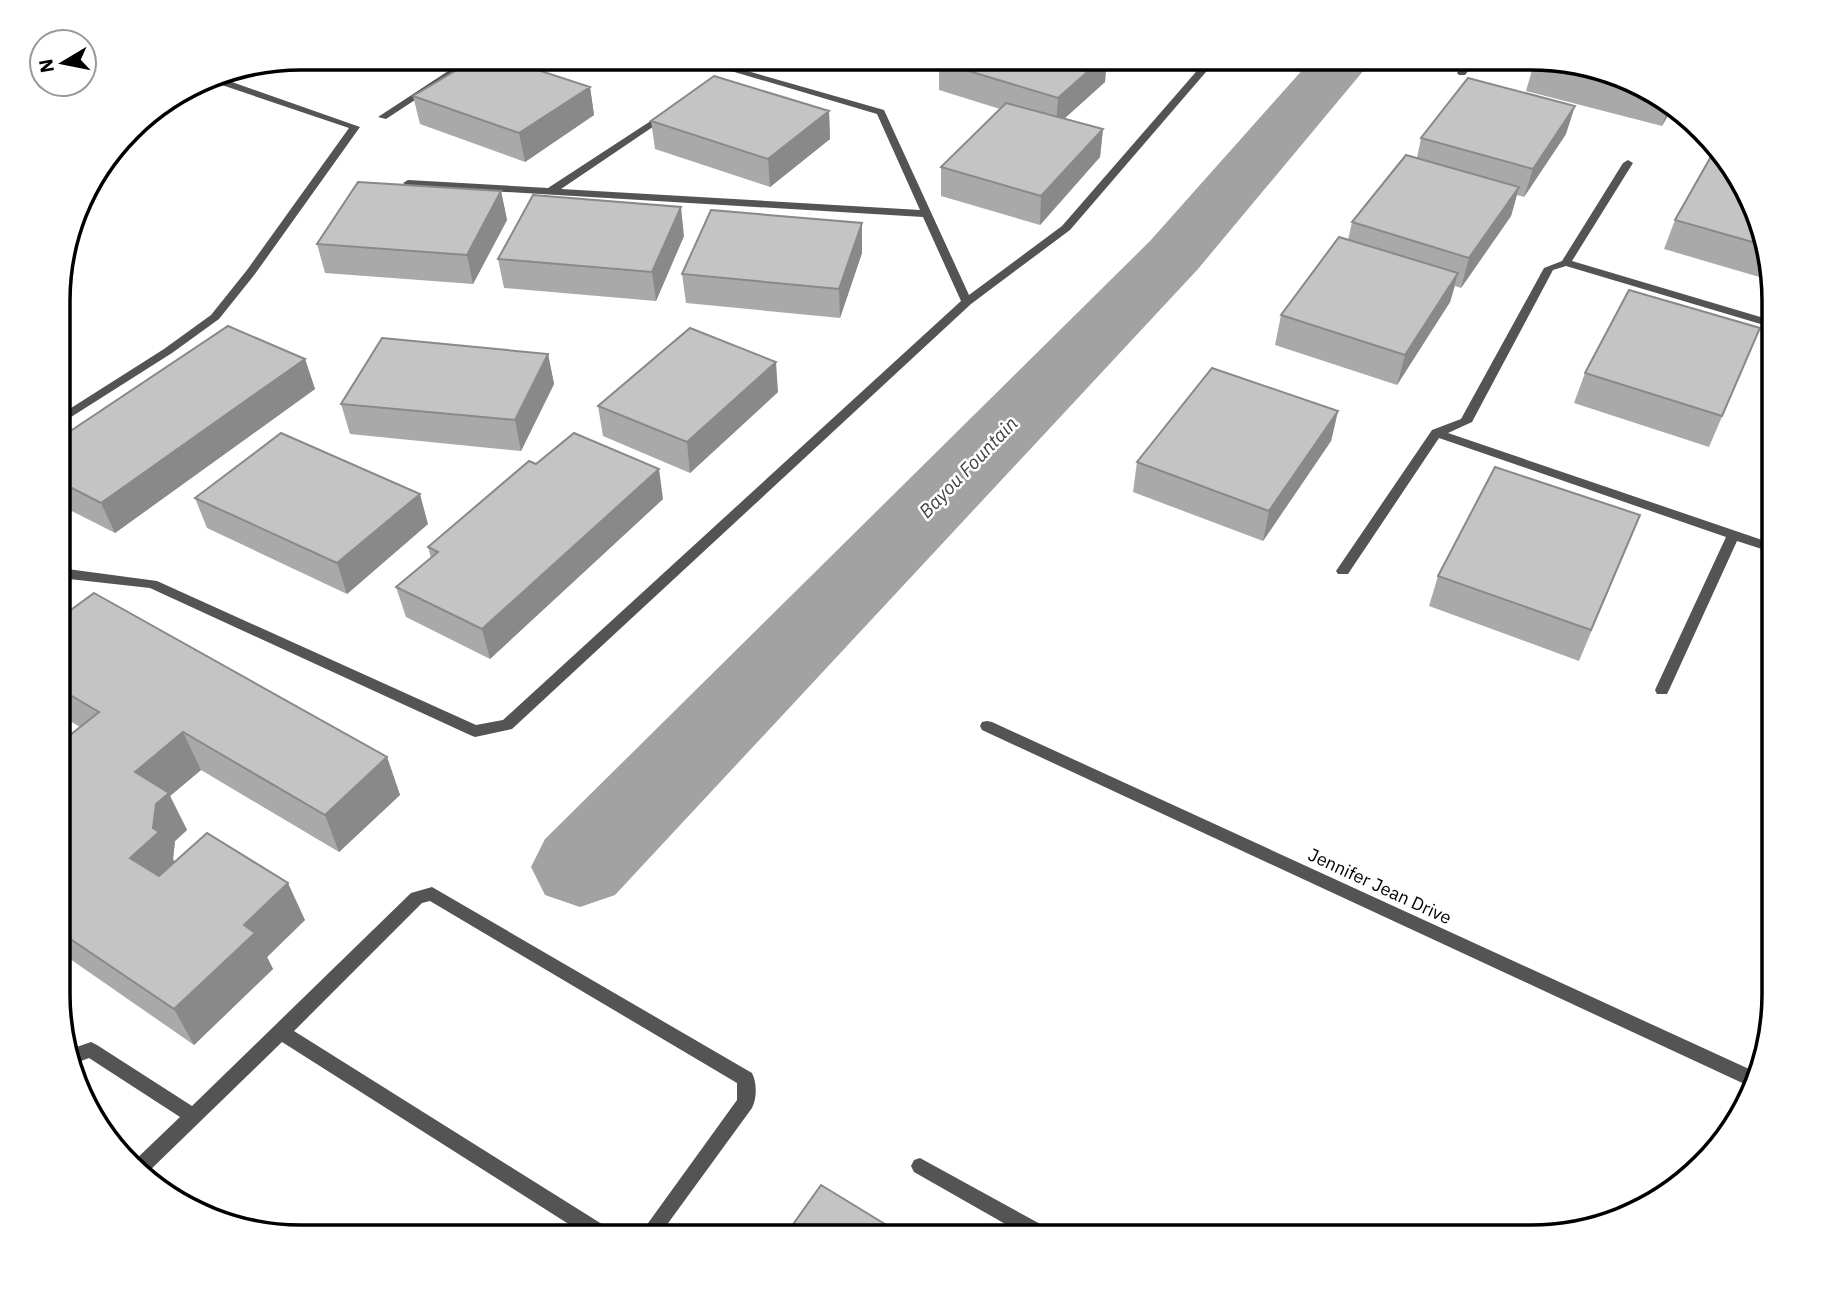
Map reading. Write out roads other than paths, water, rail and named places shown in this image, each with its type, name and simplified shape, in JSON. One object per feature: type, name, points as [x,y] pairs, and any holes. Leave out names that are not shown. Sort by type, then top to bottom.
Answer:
[{"type":"street","points":[[383,117],[455,70]]},
{"type":"street","points":[[719,78],[731,70],[881,112],[967,302]]},
{"type":"street","points":[[70,574],[152,584],[475,732],[507,725],[967,302],[1066,228],[1203,70]]},
{"type":"street","points":[[70,414],[168,351],[215,317],[251,272],[355,127],[223,84]]},
{"type":"street","points":[[551,191],[674,108]]},
{"type":"street","points":[[1566,262],[1628,163]]},
{"type":"street","points":[[408,183],[927,214]]},
{"type":"street","points":[[1343,570],[1436,433],[1466,422],[1549,268],[1566,262],[1762,322]]},
{"type":"street","points":[[1436,433],[1762,546]]},
{"type":"street","points":[[1662,690],[1733,536]]},
{"type":"street","name":"Jennifer Jean Drive","points":[[987,726],[1746,1076]]},
{"type":"street","points":[[145,1164],[416,898],[432,894],[746,1079],[746,1102],[656,1225]]},
{"type":"street","points":[[281,1032],[587,1225]]},
{"type":"street","points":[[78,1054],[91,1049],[193,1116]]},
{"type":"street","points":[[920,1166],[1025,1225]]},
{"type":"waterway","name":"Bayou Fountain","points":[[580,867],[1174,255],[1335,70]]}]
